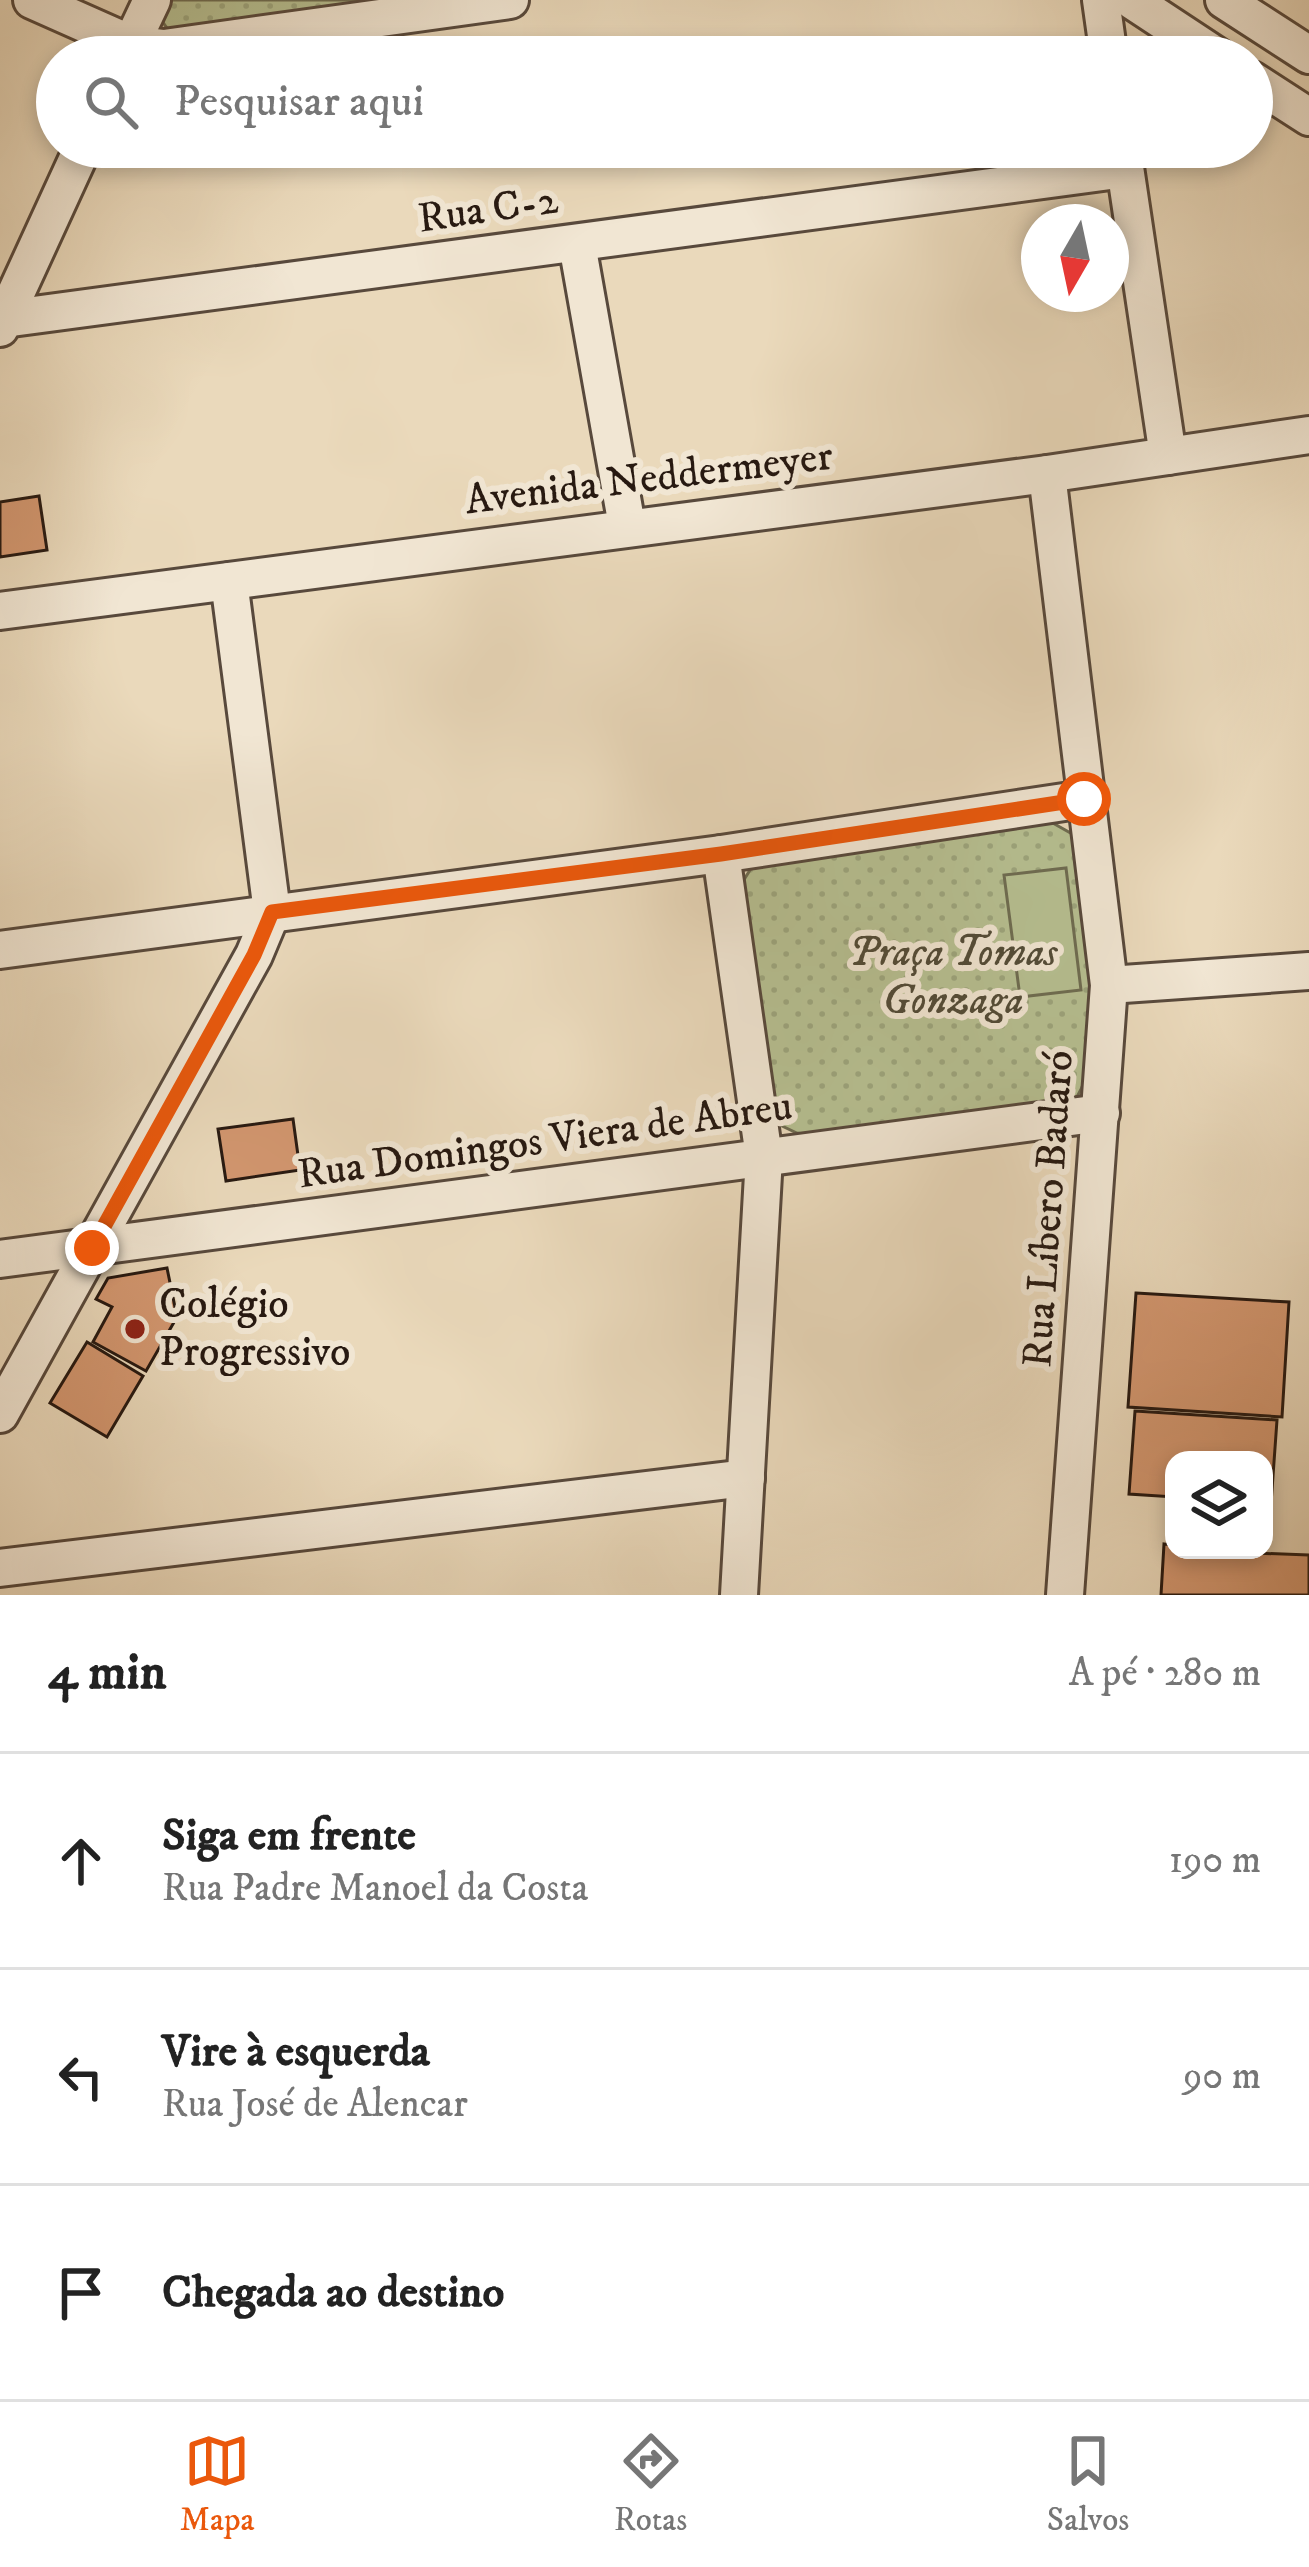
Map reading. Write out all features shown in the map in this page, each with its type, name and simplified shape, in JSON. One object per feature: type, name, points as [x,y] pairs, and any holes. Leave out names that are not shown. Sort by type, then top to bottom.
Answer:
[{"type":"street","points":[[32,0],[100,36]]},
{"type":"street","points":[[135,36],[152,0]]},
{"type":"street","points":[[261,36],[510,0]]},
{"type":"street","points":[[1101,0],[1106,36]]},
{"type":"street","points":[[1111,36],[1118,0],[1136,1],[1187,36]]},
{"type":"street","points":[[1224,0],[1309,55]]},
{"type":"street","points":[[1273,94],[1309,117]]},
{"type":"street","points":[[2,323],[73,168]]},
{"type":"street","name":"Rua C-2","points":[[2,323],[577,244],[1060,168]]},
{"type":"street","points":[[1125,168],[1168,456]]},
{"type":"street","points":[[577,244],[627,526]]},
{"type":"street","name":"Avenida Neddermeyer","points":[[0,611],[1047,474],[1309,435]]},
{"type":"street","name":"Rua Líbero Badaró","points":[[1047,474],[1109,985],[1065,1595]]},
{"type":"street","points":[[0,1414],[254,955],[272,912],[229,581]]},
{"type":"street","points":[[0,950],[721,854],[1084,799]]},
{"type":"street","points":[[721,854],[764,1157],[739,1595]]},
{"type":"street","points":[[1109,985],[1309,971]]},
{"type":"street","name":"Rua Domingos Viera de Abreu","points":[[0,1259],[1101,1113]]},
{"type":"street","points":[[0,1568],[746,1478]]},
{"type":"green space","points":[[172,0],[426,0],[172,35],[162,21]]},
{"type":"green space","name":"Praça Tomas Gonzaga","points":[[1051,822],[1074,835],[1093,974],[1092,1048],[1085,1079],[1072,1104],[803,1136],[778,1124],[740,886],[752,867]]},
{"type":"green space","points":[[1066,868],[1081,990],[1020,997],[1004,875]]},
{"type":"building","points":[[39,496],[47,550],[0,557],[0,502]]},
{"type":"building","points":[[293,1119],[300,1170],[226,1181],[218,1129]]},
{"type":"building","name":"Colégio Progressivo","points":[[167,1268],[177,1317],[146,1371],[93,1342],[112,1307],[96,1299],[108,1278]]},
{"type":"building","points":[[1136,1293],[1289,1302],[1282,1417],[1128,1407]]},
{"type":"building","name":"Colégio Progressivo","points":[[87,1342],[143,1376],[107,1437],[50,1403]]},
{"type":"building","points":[[1135,1411],[1277,1420],[1273,1476],[1273,1451],[1165,1451],[1165,1496],[1129,1494]]},
{"type":"building","points":[[1164,1544],[1165,1559],[1309,1555],[1309,1595],[1161,1595]]},
{"type":"place","name":"Colégio Progressivo","points":[[135,1329]]},
{"type":"route","points":[[92,1248],[254,955],[272,912],[721,854],[1084,799]]}]
